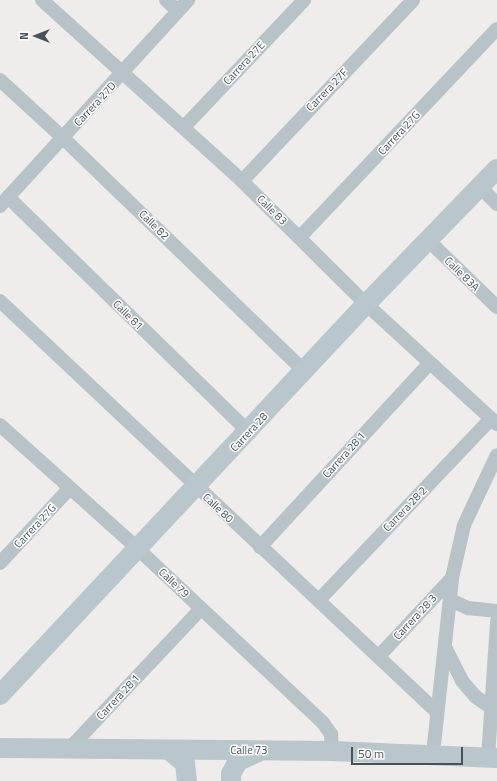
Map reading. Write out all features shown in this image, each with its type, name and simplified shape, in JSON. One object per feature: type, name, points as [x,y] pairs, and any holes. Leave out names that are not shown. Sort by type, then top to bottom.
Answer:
[{"type":"street","name":"Calle 83","points":[[42,0],[242,181],[366,304],[429,364],[494,422]]},
{"type":"street","points":[[166,0],[178,11]]},
{"type":"street","name":"Carrera 27D","points":[[4,202],[188,0]]},
{"type":"street","name":"Carrera 27E","points":[[184,127],[304,0]]},
{"type":"street","name":"Carrera 27F","points":[[242,181],[413,0]]},
{"type":"street","name":"Carrera 27G","points":[[300,238],[497,29]]},
{"type":"street","name":"Calle 82","points":[[1,82],[63,138],[305,372]]},
{"type":"street","name":"Carrera 28","points":[[0,695],[249,432],[366,304],[497,168]]},
{"type":"street","points":[[480,187],[497,204]]},
{"type":"street","name":"Calle 81","points":[[4,202],[249,432]]},
{"type":"street","name":"Calle 83A","points":[[428,240],[497,307]]},
{"type":"street","name":"Calle 80","points":[[0,301],[196,488],[319,600],[438,712]]},
{"type":"street","name":"Carrera 28 1","points":[[260,547],[429,364]]},
{"type":"street","name":"Carrera 28 2","points":[[319,600],[494,422]]},
{"type":"street","name":"Calle 79","points":[[3,435],[69,489],[138,549],[326,727],[332,738],[332,751]]},
{"type":"street","points":[[433,754],[452,578],[464,525],[497,455]]},
{"type":"street","name":"Carrera 27G","points":[[0,563],[69,489]]},
{"type":"street","name":"Carrera 28 3","points":[[379,656],[452,578]]},
{"type":"street","points":[[450,600],[468,608],[497,611]]},
{"type":"street","name":"Carrera 28 1","points":[[68,750],[201,609]]},
{"type":"street","points":[[492,758],[489,706],[497,621]]},
{"type":"street","points":[[445,645],[451,663],[462,681],[476,697],[489,706]]},
{"type":"street","name":"Calle 73","points":[[0,748],[170,751],[332,751],[433,754],[492,758]]},
{"type":"street","points":[[231,781],[231,774],[238,761],[251,754],[266,750]]},
{"type":"street","points":[[170,751],[185,763],[187,781]]}]
